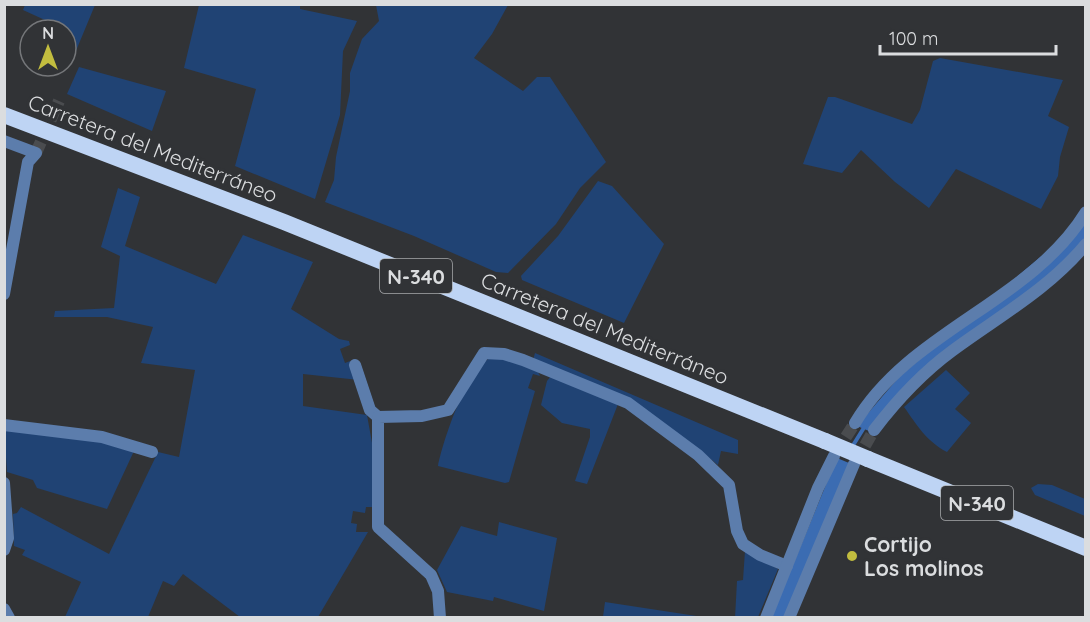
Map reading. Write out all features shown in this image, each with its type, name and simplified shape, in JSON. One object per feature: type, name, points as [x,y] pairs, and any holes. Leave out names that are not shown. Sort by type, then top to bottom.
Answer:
[{"type":"highway","name":"Carretera del Mediterráneo","points":[[4,115],[284,222],[825,441],[861,462],[1086,548]]},
{"type":"street","points":[[4,141],[36,153],[28,162],[4,294]]},
{"type":"street","points":[[855,423],[895,375],[930,344],[1052,255],[1086,212]]},
{"type":"street","points":[[874,430],[901,397],[934,365],[1046,285],[1068,266],[1086,244]]},
{"type":"street","points":[[355,365],[370,410],[378,417],[422,416],[448,410],[484,353],[504,354],[523,360],[628,403],[698,455],[729,485],[737,531],[743,544],[760,555],[787,566]]},
{"type":"street","points":[[378,417],[378,527],[431,575],[438,591],[440,618]]},
{"type":"street","points":[[4,425],[102,437],[152,452]]},
{"type":"street","points":[[766,618],[818,488],[834,456]]},
{"type":"street","points":[[789,618],[861,462]]},
{"type":"street","points":[[4,483],[8,538],[4,550]]},
{"type":"street","points":[[4,609],[9,618]]},
{"type":"shaded area","points":[[25,5],[95,5],[78,46],[78,18],[40,18],[23,10]]},
{"type":"shaded area","points":[[199,5],[300,5],[300,9],[357,21],[343,51],[340,115],[315,199],[235,166],[256,89],[184,68]]},
{"type":"shaded area","points":[[376,5],[508,5],[492,34],[474,58],[523,91],[537,77],[550,77],[606,162],[580,188],[556,224],[508,273],[496,272],[414,236],[325,202],[334,180],[336,157],[350,91],[350,73],[362,39],[379,21]]},
{"type":"shaded area","points":[[940,58],[1063,80],[1048,116],[1069,127],[1060,157],[1058,176],[1041,209],[956,169],[929,208],[895,182],[861,150],[842,173],[803,164],[828,97],[835,97],[912,124],[920,110],[933,61]]},
{"type":"shaded area","points":[[79,67],[166,91],[152,131],[67,94],[74,78],[78,78]]},
{"type":"shaded area","points":[[598,181],[612,186],[664,244],[624,323],[522,280],[521,276],[558,236]]},
{"type":"shaded area","points":[[118,188],[140,197],[125,246],[216,284],[243,235],[313,262],[291,309],[339,339],[349,341],[350,345],[340,349],[345,363],[350,361],[359,380],[303,374],[303,406],[367,415],[376,465],[373,507],[366,507],[365,513],[353,511],[351,523],[357,524],[356,532],[368,532],[318,617],[240,617],[183,574],[174,586],[163,581],[148,617],[65,617],[81,582],[22,555],[25,550],[14,546],[13,514],[17,513],[21,507],[109,554],[158,452],[179,457],[195,370],[141,363],[153,327],[107,317],[54,317],[55,311],[114,308],[120,256],[101,247]]},
{"type":"shaded area","points":[[1085,219],[1085,238],[1065,263],[984,324],[869,431],[857,426],[899,377]]},
{"type":"shaded area","points":[[535,353],[738,440],[738,454],[721,451],[718,465],[687,440],[533,360]]},
{"type":"shaded area","points":[[492,357],[505,357],[538,372],[540,376],[533,374],[528,388],[535,391],[509,482],[505,483],[438,466],[445,440],[465,389],[483,364]]},
{"type":"shaded area","points":[[946,370],[970,393],[955,409],[971,423],[947,452],[928,438],[904,407]]},
{"type":"shaded area","points":[[551,376],[618,404],[587,484],[575,481],[590,437],[590,429],[562,423],[541,405],[547,381]]},
{"type":"shaded area","points":[[4,428],[99,440],[134,451],[107,509],[37,488],[33,480],[7,472]]},
{"type":"shaded area","points":[[837,458],[849,463],[785,617],[771,618]]},
{"type":"shaded area","points":[[1038,484],[1052,485],[1085,499],[1085,516],[1035,495],[1031,488]]},
{"type":"shaded area","points":[[499,522],[557,538],[544,611],[494,597],[493,601],[447,592],[437,570],[461,526],[497,536]]},
{"type":"shaded area","points":[[745,551],[778,569],[758,617],[735,618],[737,581],[743,580]]},
{"type":"shaded area","points":[[605,602],[703,617],[603,617]]},
{"type":"waterway","points":[[852,447],[865,426]]},
{"type":"tunnel","points":[[36,153],[59,101]]},
{"type":"tunnel","points":[[836,452],[855,423]]},
{"type":"tunnel","points":[[856,461],[874,430]]},
{"type":"place","name":"Cortijo Los molinos","points":[[852,556]]}]
